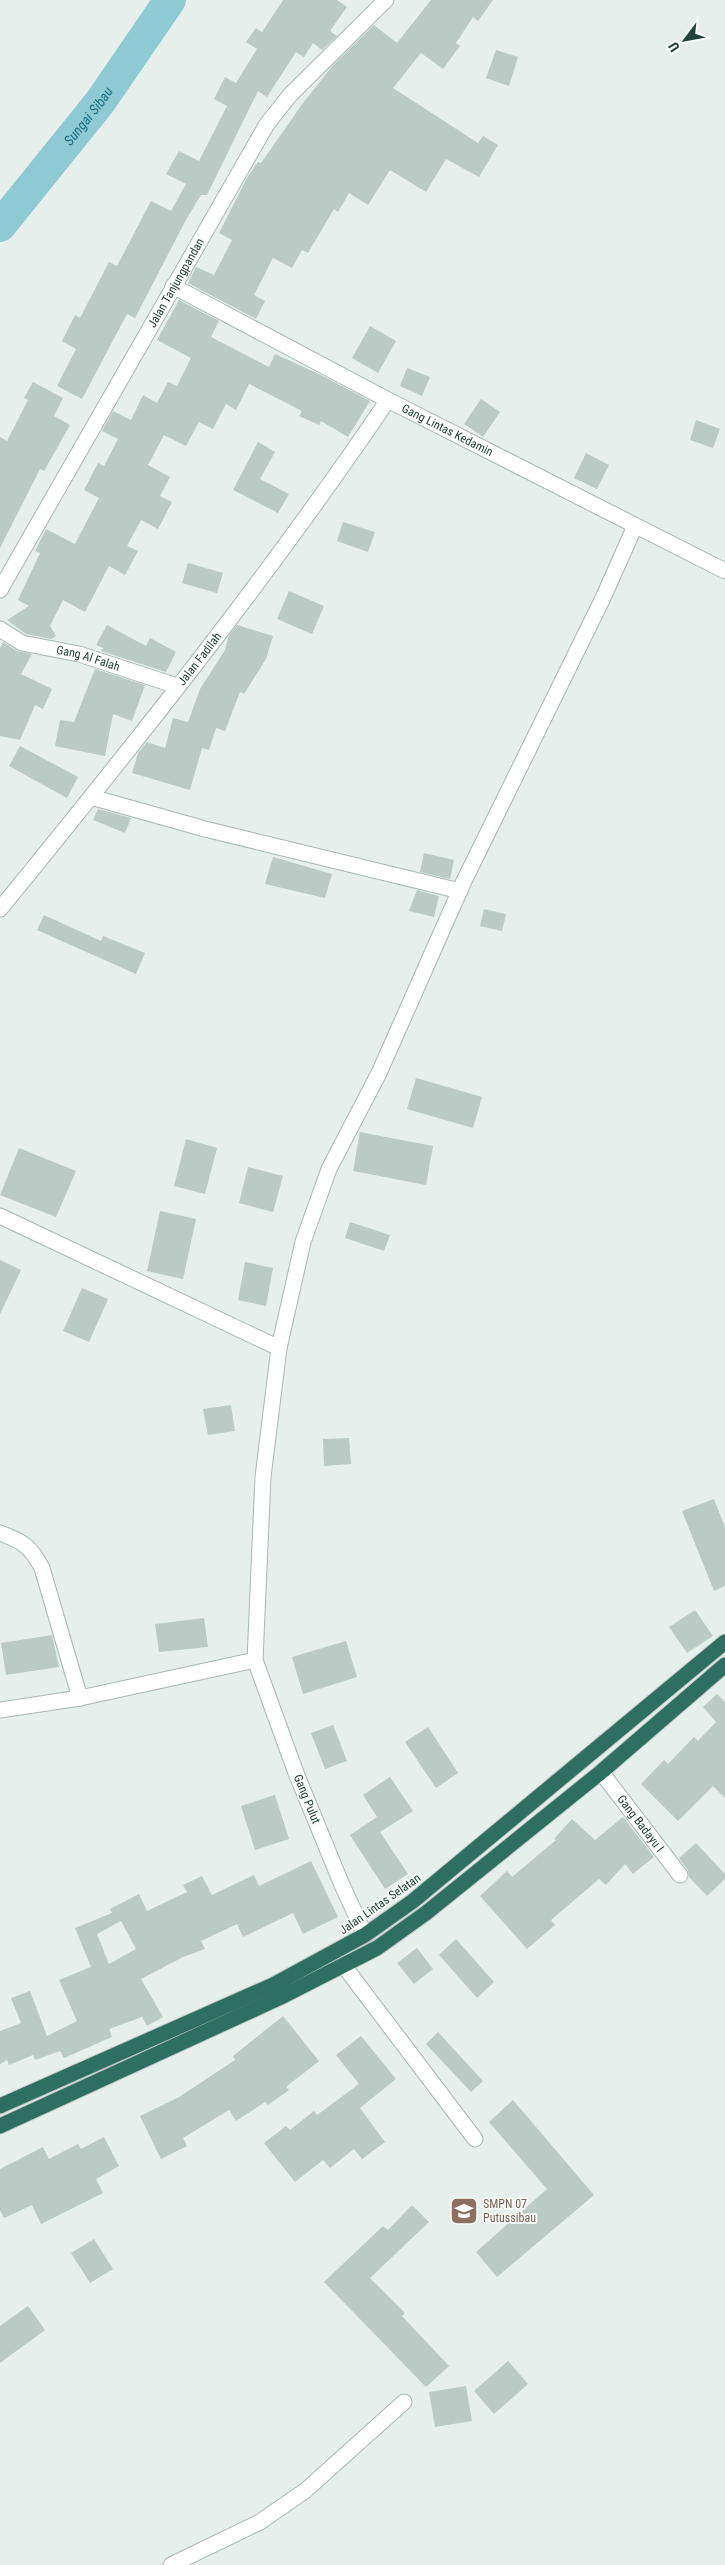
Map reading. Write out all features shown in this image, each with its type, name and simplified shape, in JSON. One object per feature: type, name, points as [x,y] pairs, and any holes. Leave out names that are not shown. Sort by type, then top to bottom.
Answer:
[{"type":"highway","name":"Jalan Lintas Selatan","points":[[0,2106],[272,1985],[366,1935],[414,1901],[725,1642]]},
{"type":"highway","points":[[0,2126],[33,2109],[281,1997],[377,1948],[426,1913],[601,1772],[725,1665]]},
{"type":"highway","points":[[500,1830],[511,1844]]},
{"type":"highway","points":[[26,2094],[33,2109]]},
{"type":"street","name":"Jalan Tanjungpandan","points":[[0,590],[173,286],[279,107],[386,0]]},
{"type":"street","name":"Gang Lintas Kedamin","points":[[173,286],[388,400],[725,571]]},
{"type":"street","name":"Jalan Fadilah","points":[[0,909],[91,797],[319,502],[388,400]]},
{"type":"street","points":[[0,1710],[80,1698],[255,1660],[263,1477],[279,1348],[302,1242],[329,1169],[379,1073],[460,891],[603,598],[635,526]]},
{"type":"street","name":"Gang Al Falah","points":[[0,629],[22,643],[79,654],[177,686]]},
{"type":"street","points":[[91,797],[205,829],[460,891]]},
{"type":"street","points":[[0,1216],[279,1348]]},
{"type":"street","points":[[0,1534],[19,1540],[32,1549],[42,1568],[80,1698]]},
{"type":"street","name":"Gang Pulut","points":[[255,1660],[296,1773],[342,1885],[366,1935]]},
{"type":"street","name":"Gang Badayu I","points":[[601,1772],[680,1875]]},
{"type":"street","points":[[344,1966],[475,2139]]},
{"type":"street","points":[[171,2565],[268,2517],[306,2490],[404,2402]]},
{"type":"building","points":[[283,0],[337,0],[347,7],[330,31],[337,36],[322,50],[313,43],[304,57],[296,52],[267,97],[258,91],[207,195],[201,195],[187,218],[135,318],[127,314],[82,399],[57,386],[76,349],[62,341],[75,315],[80,318],[109,262],[117,266],[151,201],[171,211],[186,184],[166,174],[179,151],[199,161],[227,106],[214,99],[225,77],[236,83],[257,49],[246,42],[256,28],[262,32]]},
{"type":"building","points":[[431,0],[493,0],[478,21],[473,17],[456,43],[460,46],[443,69],[421,53],[393,88],[478,143],[483,136],[498,145],[479,177],[446,159],[426,192],[390,170],[368,205],[349,193],[338,212],[334,209],[308,253],[302,250],[292,268],[273,258],[254,295],[265,301],[256,319],[188,283],[196,267],[214,275],[232,240],[219,233],[248,176],[258,162],[261,163],[303,103],[334,64],[374,25],[397,43]]},
{"type":"building","points":[[496,50],[518,57],[509,86],[486,78]]},
{"type":"building","points":[[179,300],[219,321],[211,337],[269,367],[275,354],[319,374],[370,401],[348,437],[321,421],[319,425],[299,416],[302,411],[249,384],[236,410],[226,404],[213,429],[199,422],[186,446],[164,435],[148,465],[170,477],[160,496],[172,502],[158,529],[141,520],[127,546],[138,551],[125,575],[109,566],[85,612],[63,600],[50,626],[56,636],[51,639],[26,634],[7,620],[29,606],[18,600],[40,553],[35,551],[46,529],[75,544],[99,498],[84,490],[98,463],[104,466],[118,439],[102,431],[113,411],[131,420],[143,395],[157,403],[168,382],[177,386],[191,358],[157,340]]},
{"type":"building","points":[[370,326],[396,341],[378,373],[352,358]]},
{"type":"building","points":[[407,368],[430,377],[422,396],[400,386]]},
{"type":"building","points":[[33,382],[63,398],[54,416],[70,425],[44,471],[40,469],[0,548],[0,437],[7,441],[28,400],[24,398]]},
{"type":"building","points":[[481,399],[500,412],[483,437],[464,424]]},
{"type":"building","points":[[696,420],[720,429],[713,448],[690,440]]},
{"type":"building","points":[[258,442],[275,452],[260,479],[289,494],[278,513],[233,490]]},
{"type":"building","points":[[586,453],[609,465],[597,489],[574,478]]},
{"type":"building","points":[[343,522],[375,532],[368,552],[337,541]]},
{"type":"building","points":[[188,563],[223,573],[217,593],[182,583]]},
{"type":"building","points":[[289,591],[324,606],[312,634],[277,619]]},
{"type":"building","points":[[107,625],[146,646],[150,638],[176,652],[166,672],[101,651],[103,648],[96,645]]},
{"type":"building","points":[[237,625],[273,636],[266,659],[244,694],[240,692],[225,731],[216,728],[209,750],[202,748],[190,790],[132,773],[138,753],[147,742],[165,748],[173,718],[188,722],[200,689],[225,650],[229,635]]},
{"type":"building","points":[[3,642],[17,651],[32,654],[21,674],[52,689],[43,709],[35,705],[20,740],[0,736],[0,648]]},
{"type":"building","points":[[95,669],[145,685],[132,721],[113,714],[105,756],[55,746],[60,720],[74,722]]},
{"type":"building","points":[[20,746],[78,777],[67,798],[9,766]]},
{"type":"building","points":[[98,809],[131,818],[125,833],[93,820]]},
{"type":"building","points":[[424,853],[454,860],[450,879],[420,872]]},
{"type":"building","points":[[273,857],[332,874],[325,898],[265,884]]},
{"type":"building","points":[[417,890],[439,896],[434,917],[409,911]]},
{"type":"building","points":[[484,909],[506,914],[502,931],[480,926]]},
{"type":"building","points":[[44,915],[101,941],[103,936],[145,953],[136,974],[37,930]]},
{"type":"building","points":[[416,1078],[482,1097],[473,1128],[407,1109]]},
{"type":"building","points":[[360,1132],[433,1146],[426,1185],[353,1171]]},
{"type":"building","points":[[186,1139],[217,1148],[205,1194],[174,1186]]},
{"type":"building","points":[[19,1148],[76,1171],[56,1217],[0,1195]]},
{"type":"building","points":[[248,1167],[283,1176],[273,1212],[239,1203]]},
{"type":"building","points":[[160,1211],[196,1219],[183,1279],[147,1271]]},
{"type":"building","points":[[350,1222],[390,1235],[384,1251],[345,1238]]},
{"type":"building","points":[[0,1260],[21,1270],[0,1314]]},
{"type":"building","points":[[245,1262],[273,1268],[266,1306],[238,1300]]},
{"type":"building","points":[[82,1288],[108,1299],[89,1342],[63,1331]]},
{"type":"building","points":[[231,1405],[235,1431],[208,1435],[203,1409]]},
{"type":"building","points":[[349,1438],[351,1464],[324,1466],[323,1439]]},
{"type":"building","points":[[714,1499],[725,1527],[725,1586],[714,1591],[682,1511]]},
{"type":"building","points":[[695,1610],[713,1636],[687,1653],[669,1627]]},
{"type":"building","points":[[204,1618],[208,1647],[159,1652],[155,1624]]},
{"type":"building","points":[[52,1635],[59,1667],[6,1675],[1,1643]]},
{"type":"building","points":[[346,1641],[357,1677],[303,1694],[292,1657]]},
{"type":"building","points":[[717,1694],[725,1702],[725,1798],[713,1786],[678,1821],[641,1784],[664,1760],[668,1764],[694,1737],[698,1741],[716,1722],[703,1707]]},
{"type":"building","points":[[333,1725],[347,1761],[325,1769],[311,1733]]},
{"type":"building","points":[[428,1727],[458,1773],[436,1788],[405,1742]]},
{"type":"building","points":[[390,1777],[413,1811],[380,1832],[408,1874],[385,1889],[350,1835],[377,1817],[363,1795]]},
{"type":"building","points":[[275,1795],[289,1839],[255,1850],[241,1806]]},
{"type":"building","points":[[623,1817],[654,1857],[633,1874],[625,1864],[606,1885],[599,1879],[551,1920],[555,1925],[527,1949],[480,1896],[507,1871],[512,1877],[556,1840],[554,1839],[572,1819],[595,1840]]},
{"type":"building","points":[[696,1843],[725,1874],[725,1879],[707,1896],[689,1877],[688,1870],[679,1858]]},
{"type":"building","points":[[311,1861],[338,1917],[303,1934],[293,1913],[243,1937],[237,1924],[201,1941],[205,1949],[183,1957],[141,1979],[163,2017],[147,2026],[142,2017],[109,2029],[112,2037],[64,2058],[60,2051],[35,2060],[33,2055],[9,2065],[7,2060],[0,2064],[0,2031],[21,2023],[11,1998],[30,1991],[47,2036],[77,2021],[59,1980],[91,1967],[75,1928],[112,1913],[110,1909],[139,1894],[147,1911],[187,1892],[183,1885],[202,1876],[212,1895],[254,1875],[259,1886]],"holes":[[[121,1921],[136,1949],[109,1964],[97,1934]]]},
{"type":"building","points":[[456,1939],[494,1982],[477,1998],[439,1955]]},
{"type":"building","points":[[417,1948],[433,1969],[414,1984],[397,1963]]},
{"type":"building","points":[[283,2016],[319,2061],[286,2087],[289,2090],[268,2105],[265,2102],[236,2121],[229,2110],[183,2138],[187,2146],[161,2159],[140,2116],[179,2097],[235,2060],[233,2056]]},
{"type":"building","points":[[438,2032],[483,2081],[471,2092],[426,2044]]},
{"type":"building","points":[[361,2036],[396,2079],[360,2108],[385,2142],[362,2159],[354,2149],[330,2168],[323,2160],[295,2182],[264,2143],[286,2126],[290,2130],[314,2111],[317,2115],[359,2084],[336,2055]]},
{"type":"building","points":[[513,2100],[594,2195],[497,2277],[476,2252],[547,2189],[489,2122]]},
{"type":"building","points":[[104,2137],[119,2166],[96,2179],[103,2193],[41,2224],[32,2205],[4,2218],[0,2210],[0,2169],[43,2147],[49,2159],[78,2144],[81,2149]]},
{"type":"building","points":[[412,2205],[429,2222],[370,2278],[405,2313],[402,2316],[449,2366],[426,2387],[324,2282],[383,2226],[388,2230]]},
{"type":"building","points":[[94,2239],[113,2269],[90,2283],[71,2253]]},
{"type":"building","points":[[28,2306],[45,2330],[0,2363],[0,2326]]},
{"type":"building","points":[[508,2361],[528,2384],[494,2414],[474,2391]]},
{"type":"building","points":[[466,2386],[472,2421],[435,2427],[429,2392]]},
{"type":"waterway","name":"Sungai Sibau","points":[[0,226],[100,102],[170,0]]},
{"type":"place","name":"SMPN 07 Putussibau","points":[[464,2211]]}]
